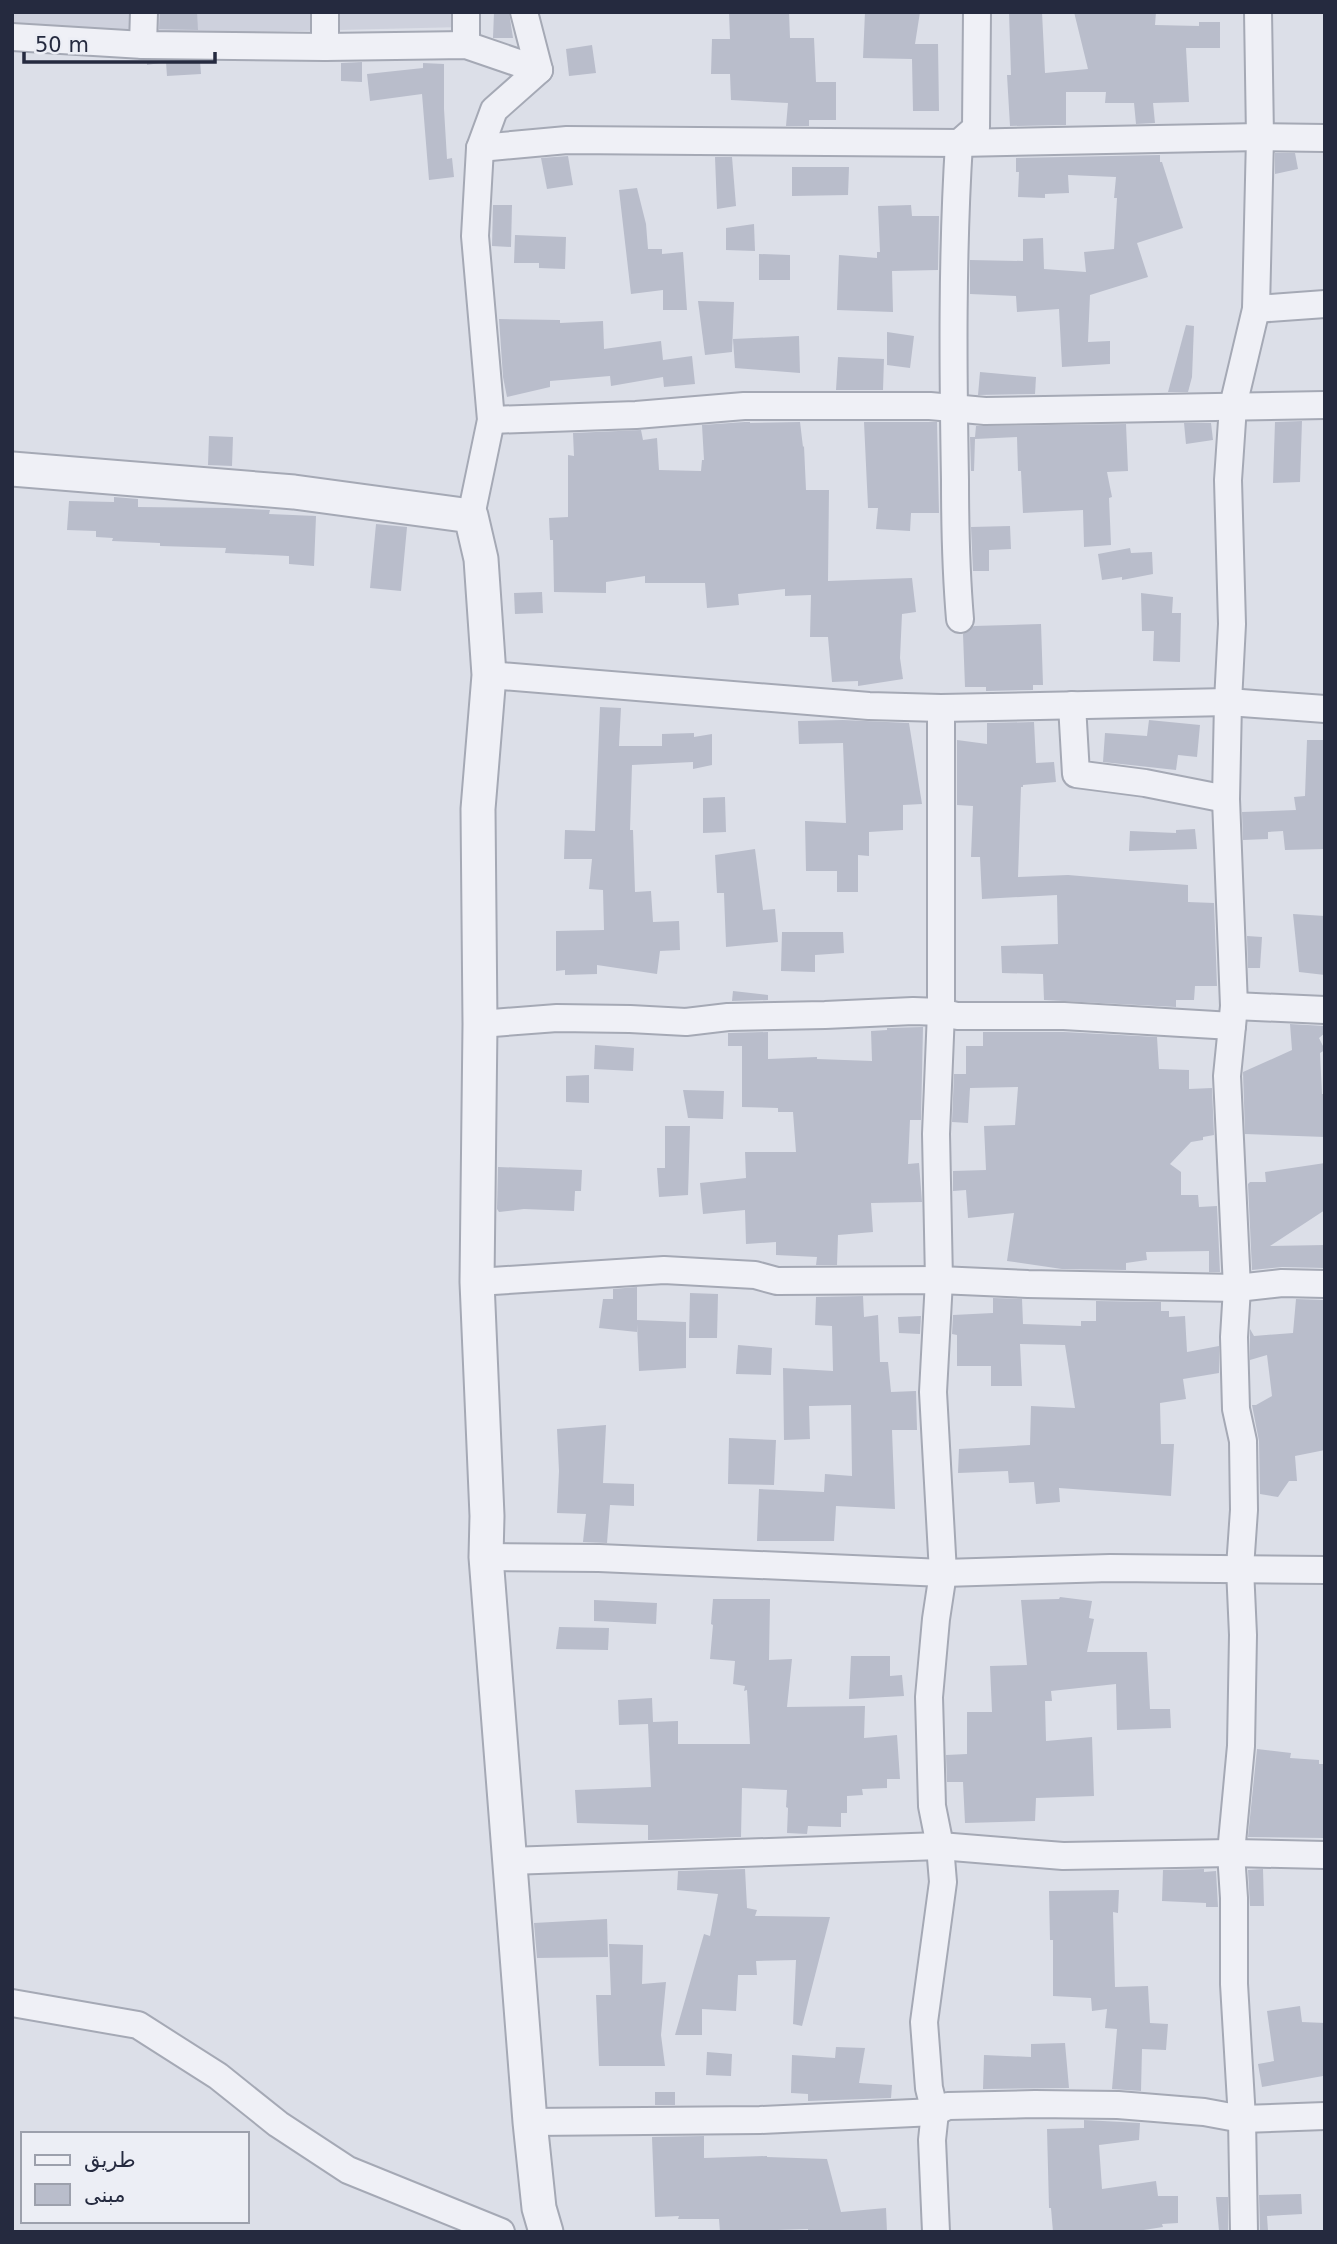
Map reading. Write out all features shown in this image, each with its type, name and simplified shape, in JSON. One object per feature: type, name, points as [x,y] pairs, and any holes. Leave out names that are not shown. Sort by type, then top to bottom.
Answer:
[{"type":"street","points":[[143,44],[144,12]]},
{"type":"street","points":[[325,12],[325,47]]},
{"type":"street","points":[[466,12],[466,45]]},
{"type":"street","points":[[524,12],[539,70]]},
{"type":"street","points":[[960,619],[955,570],[952,407],[953,233],[959,143],[976,128],[977,12]]},
{"type":"street","points":[[1244,2232],[1231,1853],[1241,1746],[1243,1635],[1240,1568],[1244,1510],[1243,1441],[1236,1409],[1234,1337],[1237,1288],[1227,1076],[1233,1016],[1226,799],[1232,624],[1228,480],[1233,406],[1256,309],[1260,137],[1258,12]]},
{"type":"street","points":[[12,37],[143,44],[325,47],[466,45],[539,70]]},
{"type":"street","points":[[539,70],[494,110],[480,148],[475,236],[491,420],[471,516],[481,559],[489,675],[478,809],[480,1024],[477,1282],[487,1516],[486,1557],[530,2122],[539,2207],[546,2232]]},
{"type":"street","points":[[480,148],[594,139],[959,143],[1325,138]]},
{"type":"street","points":[[1256,309],[1325,304]]},
{"type":"street","points":[[491,420],[636,415],[744,406],[952,407],[985,411],[1325,405]]},
{"type":"street","points":[[12,469],[294,492],[471,516]]},
{"type":"street","points":[[489,675],[869,706],[942,708],[1228,702],[1325,709]]},
{"type":"street","points":[[1072,705],[1076,774],[1145,783],[1226,799]]},
{"type":"street","points":[[936,2232],[932,2140],[935,2112],[929,2088],[924,2022],[943,1882],[940,1846],[932,1806],[929,1697],[943,1573],[933,1392],[939,1280],[936,1134],[941,1012],[942,708]]},
{"type":"street","points":[[480,1024],[557,1018],[686,1023],[728,1017],[825,1016],[912,1011],[941,1012],[957,1016],[1064,1016],[1143,1023],[1325,1010]]},
{"type":"street","points":[[477,1282],[664,1270],[755,1275],[777,1281],[939,1280],[1237,1288],[1282,1283],[1325,1284]]},
{"type":"street","points":[[486,1557],[599,1558],[943,1573],[1084,1568],[1325,1570]]},
{"type":"street","points":[[509,1861],[940,1846],[1063,1856],[1231,1853],[1325,1855]]},
{"type":"street","points":[[12,2003],[138,2025],[218,2076],[278,2124],[348,2170],[501,2232]]},
{"type":"street","points":[[530,2122],[760,2120],[935,2112],[948,2106],[1118,2105],[1204,2112],[1241,2119],[1325,2116]]},
{"type":"shaded area","points":[[12,12],[464,12],[463,27],[12,38]]},
{"type":"building","points":[[160,12],[197,12],[198,30],[159,29]]},
{"type":"building","points":[[494,12],[509,12],[513,38],[493,38]]},
{"type":"building","points":[[729,12],[789,12],[790,38],[814,38],[816,82],[836,82],[836,120],[809,120],[809,126],[786,126],[788,103],[731,100],[730,74],[711,74],[712,39],[730,39]]},
{"type":"building","points":[[865,12],[920,12],[915,44],[938,44],[939,111],[913,111],[912,59],[863,58]]},
{"type":"building","points":[[1009,12],[1042,12],[1045,73],[1088,69],[1074,12],[1156,12],[1155,25],[1199,26],[1199,22],[1220,22],[1220,48],[1186,48],[1189,102],[1153,103],[1155,123],[1136,124],[1134,103],[1105,103],[1106,92],[1066,92],[1066,125],[1010,126],[1007,75],[1011,75]]},
{"type":"building","points":[[592,45],[596,73],[569,76],[566,49]]},
{"type":"building","points":[[147,61],[200,61],[201,74],[167,76],[166,62],[147,65]]},
{"type":"building","points":[[362,62],[362,82],[341,81],[341,63]]},
{"type":"building","points":[[423,63],[444,64],[447,159],[452,158],[454,177],[429,180],[422,94],[370,101],[367,74],[423,68]]},
{"type":"building","points":[[1275,153],[1295,153],[1298,169],[1275,174]]},
{"type":"building","points":[[1160,155],[1160,162],[1183,228],[1137,243],[1148,277],[1090,295],[1088,342],[1110,341],[1110,364],[1062,367],[1059,309],[1017,312],[1016,296],[970,294],[970,260],[1023,261],[1023,239],[1043,238],[1044,269],[1086,272],[1084,252],[1114,249],[1116,177],[1068,175],[1069,193],[1045,194],[1045,198],[1018,197],[1019,172],[1016,172],[1016,158]]},
{"type":"building","points":[[568,156],[573,185],[547,189],[541,158]]},
{"type":"building","points":[[715,157],[732,157],[736,206],[717,209]]},
{"type":"building","points":[[792,167],[849,167],[848,195],[792,196]]},
{"type":"building","points":[[637,188],[646,224],[648,249],[662,249],[662,254],[683,252],[687,310],[663,310],[663,290],[631,294],[619,190]]},
{"type":"building","points":[[493,205],[512,205],[511,247],[492,246]]},
{"type":"building","points":[[911,205],[912,216],[939,216],[938,270],[892,271],[893,312],[837,310],[839,255],[877,258],[877,252],[880,252],[878,206]]},
{"type":"building","points":[[754,224],[755,251],[726,250],[726,228]]},
{"type":"building","points":[[515,235],[566,237],[565,269],[539,268],[539,263],[514,263]]},
{"type":"building","points":[[759,254],[790,255],[790,280],[759,280]]},
{"type":"building","points":[[698,301],[734,302],[732,352],[705,355]]},
{"type":"building","points":[[499,319],[560,320],[560,323],[603,321],[604,349],[661,341],[663,360],[692,356],[695,384],[664,387],[663,377],[611,386],[610,376],[550,381],[550,387],[507,397]]},
{"type":"building","points":[[1186,325],[1194,326],[1192,377],[1188,392],[1168,392]]},
{"type":"building","points":[[887,332],[914,336],[910,368],[887,365]]},
{"type":"building","points":[[799,336],[800,373],[735,368],[733,339]]},
{"type":"building","points":[[838,357],[884,359],[883,390],[836,390]]},
{"type":"building","points":[[980,372],[1036,377],[1035,394],[978,395]]},
{"type":"building","points":[[1302,421],[1300,482],[1273,483],[1275,422]]},
{"type":"building","points":[[800,422],[806,490],[829,490],[828,581],[912,578],[916,612],[902,614],[900,658],[903,679],[858,686],[858,681],[832,682],[828,637],[810,637],[811,595],[785,596],[785,589],[738,594],[739,605],[707,608],[705,583],[645,583],[645,576],[606,582],[606,593],[554,592],[553,540],[550,540],[549,518],[568,517],[568,455],[574,456],[573,433],[641,430],[643,440],[657,438],[659,470],[701,471],[704,460],[702,425]]},
{"type":"building","points":[[864,422],[937,422],[939,513],[911,513],[910,531],[876,529],[878,508],[868,508]]},
{"type":"building","points":[[1184,423],[1211,423],[1213,440],[1186,444]]},
{"type":"building","points":[[1126,424],[1128,471],[1107,472],[1112,497],[1109,498],[1111,545],[1084,547],[1083,510],[1023,513],[1017,437],[975,439],[974,471],[971,471],[970,437],[975,437],[976,426]]},
{"type":"building","points":[[209,436],[233,437],[232,466],[208,465]]},
{"type":"building","points":[[114,497],[138,499],[138,507],[270,510],[269,514],[316,516],[314,566],[289,564],[289,556],[225,553],[226,548],[112,541],[113,538],[96,537],[96,531],[67,530],[69,501],[114,502]]},
{"type":"building","points":[[376,524],[407,527],[401,591],[370,588]]},
{"type":"building","points":[[1010,526],[1011,549],[989,550],[989,571],[973,571],[971,527]]},
{"type":"building","points":[[1130,548],[1131,553],[1152,552],[1153,574],[1122,580],[1122,577],[1102,580],[1098,554]]},
{"type":"building","points":[[542,592],[543,613],[515,614],[514,593]]},
{"type":"building","points":[[1141,593],[1173,597],[1172,613],[1181,613],[1180,662],[1153,661],[1154,631],[1142,631]]},
{"type":"building","points":[[1041,624],[1043,685],[1033,685],[1033,690],[986,691],[986,687],[965,687],[963,634],[974,626]]},
{"type":"building","points":[[600,707],[621,708],[619,746],[662,746],[662,734],[694,733],[694,737],[712,734],[712,765],[693,769],[693,762],[632,765],[630,830],[633,830],[635,892],[651,891],[653,922],[679,921],[680,950],[660,951],[657,974],[597,965],[597,974],[565,975],[565,970],[556,971],[556,931],[604,930],[603,890],[589,889],[592,859],[564,859],[565,830],[595,831]]},
{"type":"building","points":[[1149,720],[1200,725],[1197,757],[1178,755],[1176,770],[1103,762],[1105,733],[1147,736]]},
{"type":"building","points":[[798,721],[909,723],[922,804],[903,805],[903,830],[869,832],[869,856],[858,855],[858,892],[837,892],[837,871],[806,871],[805,821],[846,823],[843,743],[799,744]]},
{"type":"building","points":[[1034,722],[1036,763],[1054,762],[1056,782],[1021,787],[1018,877],[1068,875],[1188,885],[1188,902],[1214,903],[1217,986],[1195,986],[1194,1000],[1176,1000],[1176,1007],[1044,1000],[1043,974],[1002,973],[1001,946],[1058,944],[1057,895],[982,899],[980,857],[971,857],[973,806],[957,805],[957,740],[987,744],[987,723]]},
{"type":"building","points":[[1307,740],[1325,740],[1325,849],[1285,850],[1283,831],[1268,832],[1268,839],[1243,840],[1242,812],[1296,810],[1294,797],[1305,796]]},
{"type":"building","points":[[725,797],[726,832],[703,833],[703,798]]},
{"type":"building","points":[[1195,829],[1197,849],[1129,851],[1130,831],[1176,833],[1176,830]]},
{"type":"building","points":[[755,849],[763,910],[775,909],[778,942],[726,947],[724,893],[717,893],[715,855]]},
{"type":"building","points":[[1293,914],[1325,916],[1325,975],[1299,972]]},
{"type":"building","points":[[782,932],[843,932],[844,953],[815,955],[815,972],[781,971]]},
{"type":"building","points":[[1247,936],[1262,937],[1260,968],[1248,968]]},
{"type":"building","points":[[733,991],[768,995],[768,1000],[732,1001]]},
{"type":"building","points":[[1290,1024],[1325,1026],[1325,1033],[1319,1038],[1325,1050],[1320,1053],[1322,1094],[1325,1094],[1325,1137],[1245,1134],[1243,1072],[1292,1050]]},
{"type":"building","points":[[923,1027],[921,1120],[910,1120],[908,1164],[919,1163],[922,1202],[871,1203],[873,1232],[838,1235],[837,1265],[816,1265],[817,1257],[776,1255],[776,1242],[746,1244],[745,1210],[703,1214],[700,1183],[746,1178],[745,1152],[796,1152],[793,1112],[778,1112],[778,1108],[742,1107],[742,1046],[728,1046],[728,1033],[768,1032],[768,1059],[817,1057],[872,1061],[871,1031]]},
{"type":"building","points":[[983,1032],[1064,1032],[1157,1037],[1159,1069],[1189,1070],[1189,1089],[1212,1088],[1214,1135],[1191,1142],[1170,1164],[1181,1172],[1181,1195],[1198,1195],[1199,1207],[1217,1206],[1220,1272],[1209,1272],[1209,1251],[1146,1252],[1147,1260],[1126,1263],[1126,1270],[1062,1269],[1007,1261],[1014,1213],[968,1218],[966,1190],[953,1191],[953,1171],[986,1170],[984,1126],[1015,1125],[1018,1087],[970,1088],[968,1123],[952,1122],[954,1074],[966,1074],[966,1046],[983,1046]]},
{"type":"building","points":[[595,1045],[634,1048],[633,1071],[594,1069]]},
{"type":"building","points":[[589,1075],[589,1103],[566,1102],[566,1076]]},
{"type":"building","points":[[683,1090],[724,1091],[723,1119],[688,1118]]},
{"type":"building","points":[[665,1126],[690,1126],[688,1195],[659,1197],[657,1168],[665,1168]]},
{"type":"building","points":[[1325,1163],[1325,1210],[1270,1246],[1325,1245],[1325,1268],[1282,1267],[1252,1270],[1248,1184],[1266,1182],[1265,1172]]},
{"type":"building","points":[[498,1167],[582,1170],[581,1191],[575,1191],[574,1211],[524,1209],[499,1212]]},
{"type":"building","points":[[637,1287],[637,1320],[686,1322],[686,1368],[639,1371],[637,1324],[637,1332],[599,1328],[603,1299],[613,1299],[613,1289]]},
{"type":"building","points":[[690,1293],[718,1294],[717,1338],[689,1338]]},
{"type":"building","points":[[863,1296],[864,1317],[878,1315],[880,1362],[888,1362],[891,1392],[916,1391],[917,1430],[892,1430],[895,1509],[836,1506],[834,1541],[757,1541],[759,1489],[824,1492],[825,1474],[852,1476],[851,1405],[809,1406],[810,1439],[784,1440],[783,1368],[833,1371],[832,1326],[815,1325],[816,1297]]},
{"type":"building","points":[[993,1298],[1022,1299],[1023,1324],[1081,1326],[1081,1321],[1096,1321],[1096,1301],[1161,1302],[1161,1311],[1169,1311],[1169,1317],[1185,1316],[1187,1352],[1219,1346],[1219,1373],[1183,1379],[1186,1399],[1160,1403],[1161,1444],[1174,1444],[1171,1496],[1059,1488],[1060,1502],[1036,1504],[1034,1482],[1009,1483],[1008,1471],[958,1473],[959,1449],[1030,1445],[1031,1406],[1075,1408],[1065,1345],[1020,1344],[1022,1386],[991,1386],[991,1366],[957,1366],[957,1335],[952,1334],[953,1315],[993,1313]]},
{"type":"building","points":[[1296,1299],[1325,1300],[1325,1450],[1295,1456],[1297,1481],[1289,1481],[1278,1497],[1260,1494],[1259,1441],[1252,1405],[1272,1396],[1267,1355],[1250,1360],[1250,1329],[1254,1336],[1293,1333]]},
{"type":"building","points":[[921,1316],[920,1334],[899,1333],[898,1317]]},
{"type":"building","points":[[738,1345],[772,1348],[771,1375],[736,1374]]},
{"type":"building","points":[[606,1425],[603,1483],[634,1484],[634,1506],[610,1505],[607,1543],[583,1542],[586,1514],[557,1513],[557,1429]]},
{"type":"building","points":[[729,1438],[776,1440],[774,1485],[728,1484]]},
{"type":"building","points":[[1060,1597],[1092,1601],[1089,1618],[1094,1619],[1087,1652],[1147,1652],[1150,1709],[1170,1709],[1171,1728],[1117,1730],[1116,1684],[1051,1691],[1052,1701],[1045,1701],[1046,1741],[1092,1737],[1094,1796],[1036,1798],[1035,1821],[965,1823],[963,1782],[947,1782],[946,1755],[967,1754],[967,1712],[992,1712],[990,1666],[1027,1665],[1021,1600]]},
{"type":"building","points":[[713,1599],[770,1599],[769,1660],[792,1659],[787,1707],[865,1706],[864,1738],[897,1735],[900,1779],[887,1779],[887,1788],[862,1789],[863,1795],[847,1796],[847,1813],[841,1813],[841,1827],[808,1826],[807,1834],[787,1833],[787,1790],[742,1788],[741,1837],[648,1840],[648,1825],[577,1823],[575,1790],[651,1787],[648,1724],[619,1725],[618,1700],[652,1698],[653,1722],[678,1721],[678,1744],[750,1744],[747,1690],[744,1691],[745,1686],[733,1684],[735,1661],[710,1659]]},
{"type":"building","points":[[594,1600],[657,1603],[656,1624],[594,1621]]},
{"type":"building","points":[[559,1627],[609,1628],[608,1650],[556,1649]]},
{"type":"building","points":[[851,1656],[890,1656],[890,1676],[902,1675],[904,1696],[849,1699]]},
{"type":"building","points":[[1257,1749],[1291,1753],[1290,1758],[1319,1760],[1319,1764],[1325,1764],[1325,1838],[1248,1837]]},
{"type":"building","points":[[745,1869],[747,1908],[757,1910],[755,1916],[830,1917],[802,2026],[793,2024],[796,1960],[756,1961],[757,1975],[738,1975],[736,2011],[702,2009],[702,2035],[675,2035],[704,1934],[710,1936],[718,1894],[677,1890],[678,1871]]},
{"type":"building","points":[[1204,1869],[1204,1872],[1216,1871],[1218,1907],[1206,1907],[1206,1903],[1162,1901],[1163,1870]]},
{"type":"building","points":[[1263,1869],[1264,1906],[1250,1906],[1248,1870]]},
{"type":"building","points":[[1119,1890],[1118,1913],[1113,1912],[1115,1987],[1148,1986],[1150,2023],[1168,2024],[1166,2050],[1142,2049],[1141,2091],[1112,2089],[1117,2029],[1105,2028],[1107,2009],[1092,2011],[1091,1998],[1053,1996],[1053,1940],[1050,1940],[1049,1891]]},
{"type":"building","points":[[607,1919],[608,1957],[537,1958],[534,1923]]},
{"type":"building","points":[[609,1944],[643,1945],[642,1984],[666,1982],[661,2035],[665,2066],[599,2066],[596,1995],[611,1995]]},
{"type":"building","points":[[1300,2006],[1302,2022],[1325,2023],[1323,2076],[1262,2087],[1258,2064],[1274,2061],[1267,2011]]},
{"type":"building","points":[[1065,2043],[1069,2088],[983,2089],[984,2055],[1031,2057],[1031,2044]]},
{"type":"building","points":[[836,2047],[865,2048],[859,2083],[892,2085],[891,2098],[808,2101],[808,2094],[791,2093],[792,2055],[835,2058]]},
{"type":"building","points":[[707,2052],[732,2054],[731,2076],[706,2075]]},
{"type":"building","points":[[655,2092],[675,2092],[675,2105],[655,2105]]},
{"type":"building","points":[[1084,2120],[1140,2123],[1139,2140],[1099,2145],[1102,2189],[1156,2181],[1158,2196],[1178,2196],[1178,2223],[1131,2232],[1053,2232],[1049,2208],[1047,2129],[1084,2128]]},
{"type":"building","points":[[704,2136],[704,2158],[767,2156],[827,2159],[841,2212],[886,2208],[887,2232],[808,2232],[808,2229],[720,2232],[719,2219],[655,2217],[652,2137]]},
{"type":"building","points":[[1301,2194],[1302,2214],[1267,2216],[1268,2231],[1260,2231],[1259,2195]]},
{"type":"building","points":[[1216,2197],[1228,2197],[1228,2231],[1219,2231]]}]
